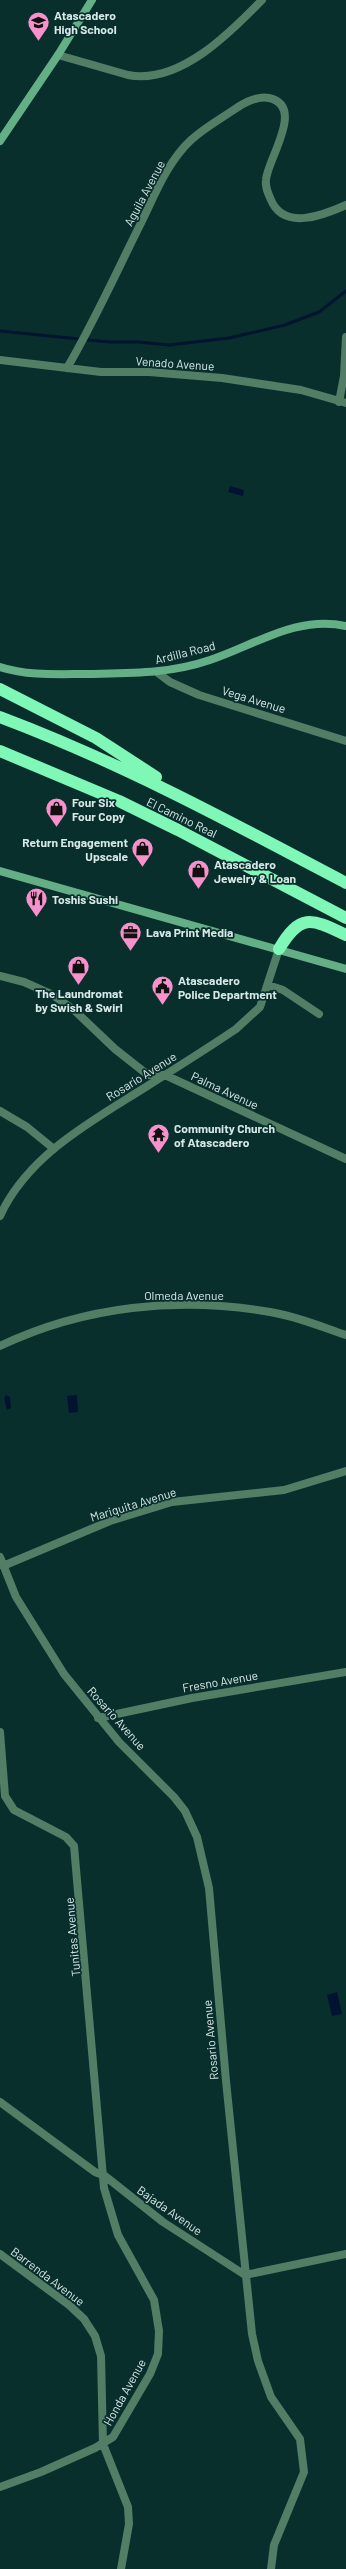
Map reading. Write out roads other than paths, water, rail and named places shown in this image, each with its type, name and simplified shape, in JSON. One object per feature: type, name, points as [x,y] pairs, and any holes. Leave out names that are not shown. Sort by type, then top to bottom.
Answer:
[{"type":"highway","points":[[0,689],[96,738],[194,802]]},
{"type":"highway","name":"El Camino Real","points":[[0,717],[78,748],[194,802],[346,883]]},
{"type":"highway","name":"El Camino Real","points":[[0,751],[119,801],[172,826],[346,918]]},
{"type":"highway","points":[[279,949],[292,930],[310,921],[317,921],[346,935]]},
{"type":"street","points":[[0,141],[92,0]]},
{"type":"street","points":[[58,54],[128,75],[139,77],[158,74],[192,60],[216,44],[262,0]]},
{"type":"street","name":"Aguila Avenue","points":[[67,368],[84,338],[163,178],[191,140],[245,103],[264,97],[273,99],[282,105],[285,113],[284,125],[266,179],[266,189],[273,204],[288,216],[302,219],[327,214],[346,205]]},
{"type":"street","points":[[342,402],[346,337]]},
{"type":"street","name":"Venado Avenue","points":[[0,360],[67,368],[222,378],[301,390],[342,402]]},
{"type":"street","name":"Ardilla Road","points":[[0,668],[49,675],[158,673],[210,660],[285,630],[321,623],[346,626]]},
{"type":"street","name":"Vega Avenue","points":[[158,673],[170,682],[199,695],[346,741]]},
{"type":"street","points":[[0,871],[346,969]]},
{"type":"street","name":"Rosario Avenue","points":[[0,1216],[27,1176],[54,1149],[91,1122],[250,1019],[260,1007],[279,949]]},
{"type":"street","name":"Palma Avenue","points":[[0,976],[24,982],[51,994],[73,1009],[115,1049],[148,1075],[165,1075],[346,1159]]},
{"type":"street","points":[[268,985],[283,990],[319,1014]]},
{"type":"street","points":[[0,1111],[27,1127],[54,1149]]},
{"type":"street","name":"Olmeda Avenue","points":[[0,1346],[42,1327],[80,1316],[158,1305],[231,1307],[272,1312],[346,1335]]},
{"type":"street","name":"Mariquita Avenue","points":[[3,1566],[110,1521],[172,1502],[284,1490],[346,1471]]},
{"type":"street","name":"Rosario Avenue","points":[[0,1557],[16,1596],[39,1636],[64,1674],[98,1718],[170,1792],[185,1812],[197,1837],[210,1888],[249,2316],[258,2361],[271,2397],[300,2439],[304,2472],[274,2545],[272,2569]]},
{"type":"street","name":"Fresno Avenue","points":[[98,1718],[192,1698],[346,1672]]},
{"type":"street","name":"Tunitas Avenue","points":[[0,1732],[5,1796],[8,1803],[14,1810],[66,1837],[74,1846],[105,2176]]},
{"type":"street","name":"Bajada Avenue","points":[[0,2102],[94,2172],[105,2176],[162,2222],[245,2275]]},
{"type":"street","name":"Honda Avenue","points":[[0,2487],[41,2472],[103,2444],[112,2437],[124,2421],[150,2374],[158,2354],[159,2331],[154,2300],[114,2225],[104,2188],[105,2176]]},
{"type":"street","name":"Barrenda Avenue","points":[[0,2254],[69,2305],[84,2319],[95,2336],[101,2356],[103,2444],[128,2507],[129,2524],[121,2569]]},
{"type":"street","points":[[245,2275],[346,2254]]},
{"type":"water","points":[[230,486],[244,490],[243,496],[228,492]]},
{"type":"water","points":[[6,1395],[10,1397],[11,1408],[7,1410],[4,1398]]},
{"type":"water","points":[[77,1395],[78,1412],[69,1413],[67,1396]]},
{"type":"water","points":[[337,1992],[342,2014],[332,2016],[327,1995]]},
{"type":"waterway","points":[[0,331],[109,342],[138,342],[169,345],[229,338],[285,325],[319,312],[346,291]]},
{"type":"place","name":"Atascadero High School","points":[[39,42]]},
{"type":"place","name":"Four Six Four Copy","points":[[56,828]]},
{"type":"place","name":"Return Engagement Upscale","points":[[143,868]]},
{"type":"place","name":"Atascadero Jewelry & Loan","points":[[198,890]]},
{"type":"place","name":"Toshis Sushi","points":[[36,918]]},
{"type":"place","name":"Lava Print Media","points":[[131,952]]},
{"type":"place","name":"The Laundromat by Swish & Swirl","points":[[79,986]]},
{"type":"place","name":"Atascadero Police Department","points":[[162,1006]]},
{"type":"place","name":"Community Church of Atascadero","points":[[159,1154]]}]
